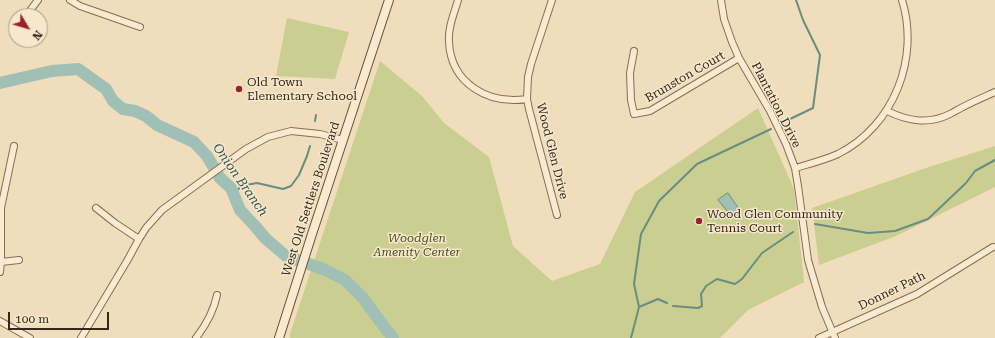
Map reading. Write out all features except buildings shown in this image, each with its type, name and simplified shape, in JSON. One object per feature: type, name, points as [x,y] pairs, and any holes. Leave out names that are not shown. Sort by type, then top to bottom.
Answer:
[{"type":"main road","name":"West Old Settlers Boulevard","points":[[279,338],[389,0]]},
{"type":"street","points":[[70,0],[80,6],[140,27]]},
{"type":"street","points":[[458,0],[450,24],[449,42],[452,60],[462,77],[478,91],[491,97],[516,101],[527,99]]},
{"type":"street","name":"Wood Glen Drive","points":[[552,0],[531,64],[528,77],[527,99],[557,216]]},
{"type":"street","name":"Plantation Drive","points":[[721,0],[724,19],[739,58],[770,111],[786,144],[795,168],[808,260],[822,307],[833,335]]},
{"type":"street","points":[[795,168],[827,158],[859,141],[877,124],[887,111],[900,85],[906,62],[907,26],[902,0]]},
{"type":"street","name":"Brunston Court","points":[[634,51],[630,73],[631,100],[634,114],[650,111],[739,58]]},
{"type":"street","points":[[887,111],[905,118],[922,121],[933,120],[950,114],[995,92]]},
{"type":"street","points":[[81,338],[139,238],[162,210],[232,158],[268,137],[291,130],[320,134],[343,140]]},
{"type":"street","points":[[0,272],[0,208],[14,146]]},
{"type":"street","points":[[96,208],[115,223],[139,238]]},
{"type":"street","name":"Donner Path","points":[[819,338],[833,335],[917,294],[993,247]]},
{"type":"street","points":[[1,262],[19,260]]},
{"type":"street","points":[[196,338],[201,332],[212,311],[217,295]]},
{"type":"street","points":[[0,321],[30,338]]},
{"type":"green space","points":[[287,18],[349,32],[335,79],[276,76]]},
{"type":"green space","name":"Woodglen Amenity Center","points":[[380,61],[422,96],[444,123],[489,157],[513,246],[552,281],[600,264],[635,192],[758,108],[794,189],[804,282],[748,310],[720,338],[289,337]]},
{"type":"green space","points":[[995,146],[995,187],[896,236],[819,265],[812,208],[926,168]]},
{"type":"water","points":[[728,193],[741,212],[733,218],[718,200]]},
{"type":"waterway","points":[[788,120],[813,108],[820,55],[803,20],[796,0]]},
{"type":"waterway","name":"Onion Branch","points":[[0,83],[52,71],[78,69],[106,89],[113,101],[123,109],[135,111],[146,116],[157,125],[194,142],[207,156],[220,178],[231,188],[240,210],[266,239],[286,256],[323,269],[345,280],[363,298],[393,338]]},
{"type":"waterway","points":[[315,121],[316,115]]},
{"type":"waterway","points":[[639,307],[634,284],[641,234],[659,201],[697,164],[771,129]]},
{"type":"waterway","points":[[231,188],[236,190],[246,185],[257,183],[283,189],[291,186],[299,175],[310,146]]},
{"type":"waterway","points":[[815,224],[868,233],[895,231],[928,219],[966,183],[975,171],[995,160]]},
{"type":"waterway","points":[[673,306],[698,308],[702,306],[701,294],[706,286],[717,279],[735,284],[742,279],[762,253],[793,232]]},
{"type":"waterway","points":[[631,338],[639,307],[658,299],[667,303]]},
{"type":"place","name":"Old Town Elementary School","points":[[239,89]]},
{"type":"place","name":"Wood Glen Community Tennis Court","points":[[699,221]]}]
